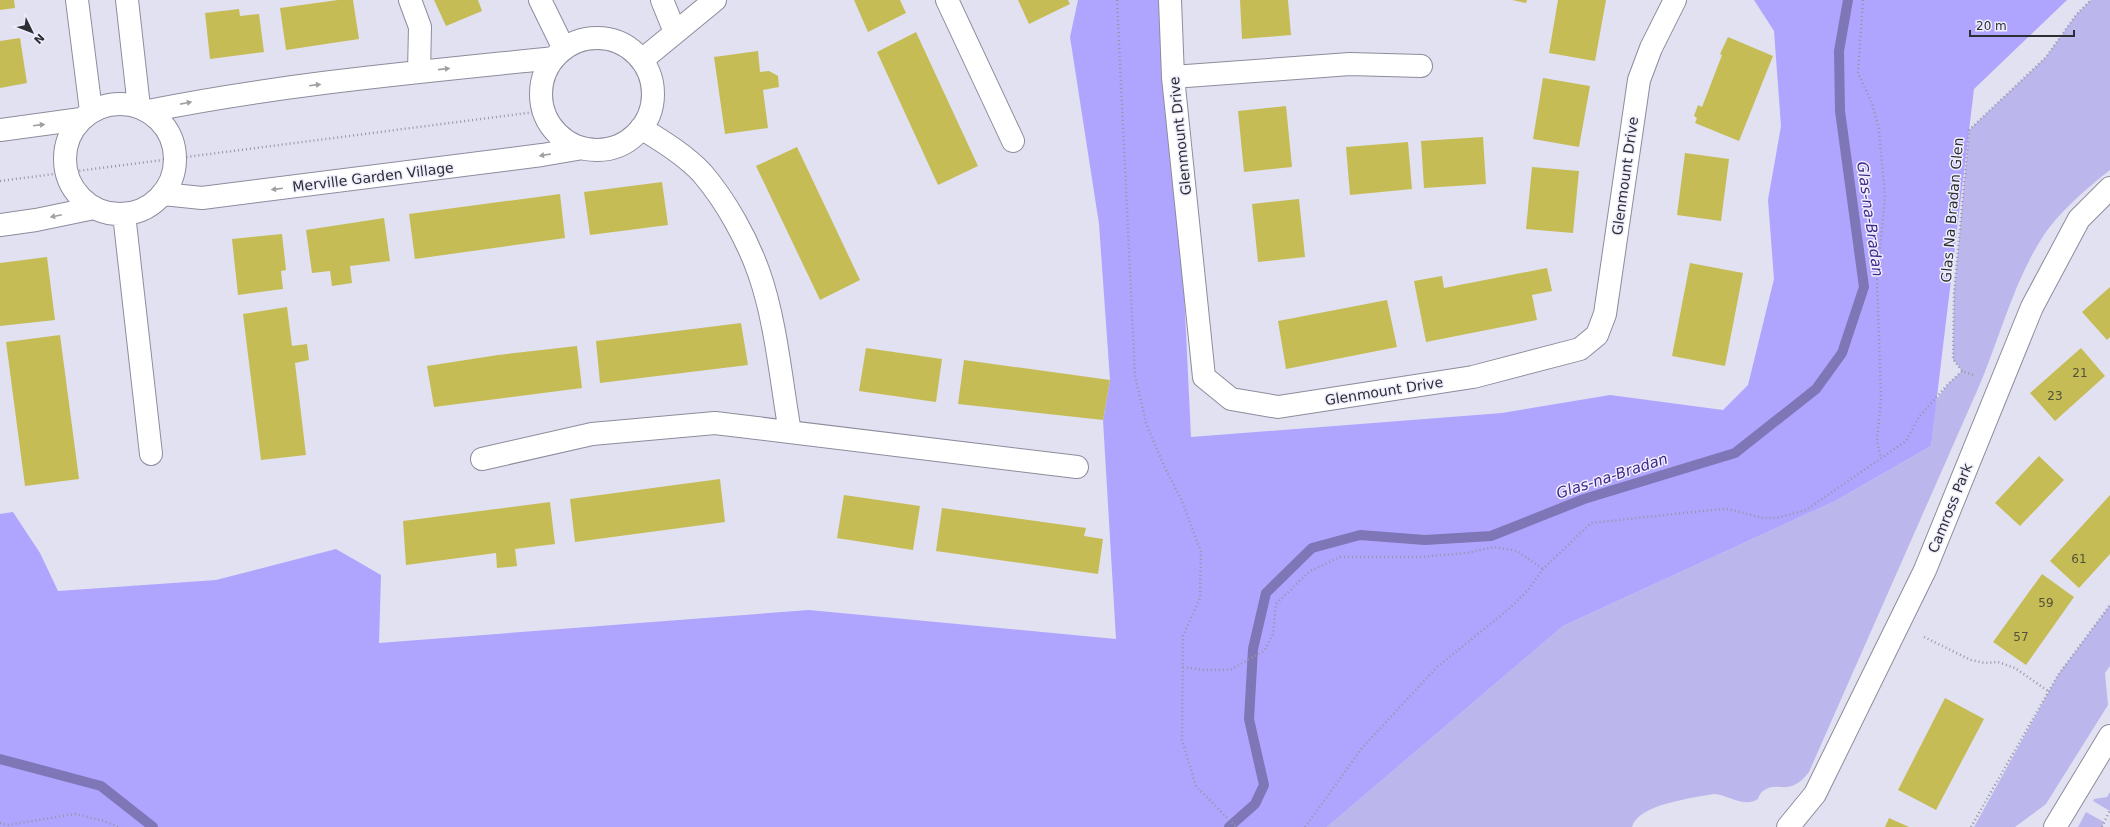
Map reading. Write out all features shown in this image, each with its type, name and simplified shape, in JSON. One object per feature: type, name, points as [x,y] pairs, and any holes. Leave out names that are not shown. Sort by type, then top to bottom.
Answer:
[{"type":"street","points":[[0,130],[86,115],[106,105],[123,103],[144,109],[157,117],[167,129],[173,143],[175,158],[170,183],[163,194],[152,204],[139,211],[124,214],[108,213],[94,208],[77,193],[66,172],[64,153],[70,135],[86,115],[77,0]]},
{"type":"street","points":[[127,0],[144,109]]},
{"type":"street","points":[[410,0],[420,27],[419,72]]},
{"type":"street","points":[[540,0],[559,54]]},
{"type":"street","points":[[662,0],[675,32]]},
{"type":"street","points":[[642,60],[715,0]]},
{"type":"street","points":[[947,0],[1013,141]]},
{"type":"street","name":"Glenmount Drive","points":[[1170,0],[1173,77],[1204,377],[1231,399],[1278,407],[1473,377],[1580,349],[1597,335],[1605,314],[1640,80],[1651,48],[1674,0]]},
{"type":"street","points":[[591,38],[605,39],[619,43],[631,50],[642,60],[650,76],[653,94],[650,112],[641,128],[630,139],[615,147],[599,150],[583,148],[568,142],[557,134],[543,111],[540,97],[541,84],[546,70],[559,54],[577,42],[591,38]]},
{"type":"street","points":[[144,109],[202,100],[559,54]]},
{"type":"street","points":[[1173,77],[1350,64],[1421,66]]},
{"type":"street","points":[[641,128],[669,146],[701,173],[731,214],[759,273],[772,325],[790,432]]},
{"type":"street","name":"Merville Garden Village","points":[[163,194],[202,198],[542,155],[583,148]]},
{"type":"street","name":"Camross Park","points":[[1788,827],[1816,794],[1924,570],[2032,307],[2079,219],[2110,188]]},
{"type":"street","points":[[0,225],[36,220],[94,208]]},
{"type":"street","points":[[124,214],[151,454]]},
{"type":"street","points":[[482,459],[592,434],[715,422],[1077,467]]},
{"type":"street","points":[[2055,827],[2110,736]]},
{"type":"path","points":[[1117,0],[1135,376],[1146,423],[1164,466],[1182,501],[1201,552],[1200,598],[1183,636],[1182,740],[1196,786],[1236,827]]},
{"type":"path","points":[[1863,0],[1858,73],[1872,103],[1879,130],[1885,196],[1877,281],[1881,398],[1877,442],[1881,458]]},
{"type":"path","name":"Glas Na Bradan Glen","points":[[1962,371],[1953,358],[1954,293],[1969,130],[2046,57],[2076,15],[2091,0]]},
{"type":"path","points":[[0,181],[543,111]]},
{"type":"path","points":[[1305,827],[1362,748],[1437,667],[1510,608],[1528,590],[1543,569],[1591,523],[1728,509],[1752,517],[1777,518],[1806,510],[1906,441],[1919,416],[1962,371],[2000,385]]},
{"type":"path","points":[[1183,667],[1204,670],[1230,670],[1264,651],[1273,634],[1276,604],[1310,571],[1340,557],[1419,556],[1467,553],[1494,547],[1517,551],[1543,569]]},
{"type":"path","points":[[1971,827],[2058,675],[2110,605]]},
{"type":"path","points":[[1898,624],[1971,660],[1986,663],[1998,662],[2015,668],[2048,691]]},
{"type":"path","points":[[2102,827],[2110,810]]},
{"type":"path","points":[[0,823],[8,825],[75,814],[104,821],[118,827]]},
{"type":"shaded area","points":[[1078,0],[1170,0],[1191,437],[1502,413],[1610,395],[1723,410],[1748,385],[1774,279],[1768,200],[1781,126],[1774,31],[1754,0],[2067,0],[1974,89],[1931,446],[1835,501],[1563,626],[1327,827],[0,827],[0,514],[13,512],[40,553],[58,591],[216,580],[336,549],[381,575],[379,643],[809,610],[1116,639],[1103,420],[1110,380],[1099,224],[1070,37]]},
{"type":"shaded area","points":[[2091,0],[2110,0],[2110,170],[2064,210],[2042,238],[2032,255],[2014,293],[1977,391],[1809,772],[1802,780],[1789,787],[1768,788],[1761,793],[1758,799],[1747,802],[1741,802],[1714,794],[1667,803],[1644,813],[1636,819],[1632,827],[1327,827],[1563,626],[1835,501],[1931,446],[1936,400],[1948,384],[1962,371],[1953,359],[1954,293],[1969,130],[2046,57],[2076,15]]},
{"type":"shaded area","points":[[2110,605],[2110,666],[2105,673],[2108,705],[2046,804],[2015,827],[1974,827],[2058,675]]},
{"type":"shaded area","points":[[2110,792],[2110,811],[2093,801],[2094,799],[2107,797]]},
{"type":"shaded area","points":[[2086,812],[2104,822],[2102,827],[2078,827]]},
{"type":"building","points":[[0,0],[14,0],[15,8],[0,10]]},
{"type":"building","points":[[338,0],[353,0],[359,39],[286,50],[280,8]]},
{"type":"building","points":[[434,0],[478,0],[482,11],[446,26]]},
{"type":"building","points":[[854,0],[900,0],[906,13],[868,32]]},
{"type":"building","points":[[1018,0],[1068,0],[1070,4],[1029,24]]},
{"type":"building","points":[[1240,0],[1288,0],[1291,35],[1242,39]]},
{"type":"building","points":[[1512,0],[1527,0],[1526,3]]},
{"type":"building","points":[[1558,0],[1606,0],[1595,61],[1549,53]]},
{"type":"building","points":[[239,9],[240,16],[259,14],[264,52],[210,59],[205,13]]},
{"type":"building","points":[[916,32],[978,166],[938,185],[877,52]]},
{"type":"building","points":[[1728,37],[1773,56],[1739,141],[1695,123],[1697,118],[1694,116],[1698,105],[1702,107],[1722,55],[1720,54]]},
{"type":"building","points":[[20,38],[27,83],[0,88],[0,41]]},
{"type":"building","points":[[758,51],[760,72],[769,71],[778,76],[779,87],[763,90],[768,128],[725,134],[714,57]]},
{"type":"building","points":[[1543,78],[1590,86],[1579,147],[1533,139]]},
{"type":"building","points":[[1286,106],[1292,167],[1244,172],[1238,111]]},
{"type":"building","points":[[1483,137],[1486,184],[1424,188],[1421,141]]},
{"type":"building","points":[[1408,142],[1412,189],[1350,195],[1346,147]]},
{"type":"building","points":[[797,147],[860,280],[820,300],[756,166]]},
{"type":"building","points":[[1685,153],[1729,159],[1721,221],[1677,215]]},
{"type":"building","points":[[1532,167],[1579,171],[1573,233],[1526,229]]},
{"type":"building","points":[[662,182],[668,225],[590,235],[584,192]]},
{"type":"building","points":[[560,194],[565,238],[415,259],[409,214]]},
{"type":"building","points":[[1299,199],[1305,257],[1258,262],[1252,204]]},
{"type":"building","points":[[384,218],[390,261],[350,266],[352,283],[332,286],[330,271],[312,273],[306,230]]},
{"type":"building","points":[[282,234],[286,270],[281,271],[283,289],[238,295],[232,239]]},
{"type":"building","points":[[47,257],[55,320],[0,326],[0,263]]},
{"type":"building","points":[[1690,263],[1743,273],[1725,366],[1672,356]]},
{"type":"building","points":[[1547,268],[1552,291],[1532,295],[1537,320],[1426,342],[1414,281],[1442,276],[1444,288]]},
{"type":"building","points":[[2110,287],[2110,337],[2107,340],[2082,312]]},
{"type":"building","points":[[1387,300],[1397,347],[1286,369],[1278,321]]},
{"type":"building","points":[[287,307],[292,346],[307,344],[309,360],[295,363],[306,455],[261,460],[243,314]]},
{"type":"building","points":[[741,323],[748,365],[600,383],[596,341]]},
{"type":"building","points":[[60,335],[79,479],[25,486],[6,342]]},
{"type":"building","points":[[577,346],[582,388],[434,407],[427,366],[498,355]]},
{"type":"building","points":[[866,348],[942,359],[936,402],[859,391]]},
{"type":"building","points":[[2081,348],[2105,376],[2055,421],[2030,393]]},
{"type":"building","points":[[964,360],[1110,380],[1103,420],[958,404]]},
{"type":"building","points":[[2039,456],[2064,480],[2020,526],[1995,503]]},
{"type":"building","points":[[720,479],[725,522],[575,542],[570,499]]},
{"type":"building","points":[[844,495],[920,506],[913,550],[837,538]]},
{"type":"building","points":[[2110,495],[2110,554],[2079,588],[2050,561]]},
{"type":"building","points":[[550,502],[555,544],[515,549],[517,566],[497,568],[496,553],[406,565],[403,521]]},
{"type":"building","points":[[942,508],[1086,528],[1084,536],[1103,539],[1098,574],[936,551]]},
{"type":"building","points":[[2042,574],[2074,597],[2026,665],[1993,642]]},
{"type":"building","points":[[1945,698],[1984,719],[1936,810],[1898,790]]},
{"type":"building","points":[[1889,818],[1909,827],[1885,827]]},
{"type":"waterway","name":"Glas-na-Bradan","points":[[1229,827],[1255,804],[1264,785],[1249,719],[1253,649],[1266,593],[1312,548],[1360,535],[1425,540],[1491,536],[1584,499],[1735,453],[1816,389],[1842,353],[1864,287],[1840,111],[1839,51],[1848,0]]},
{"type":"waterway","name":"Glas-na-Bradan","points":[[0,759],[101,786],[153,827]]}]
